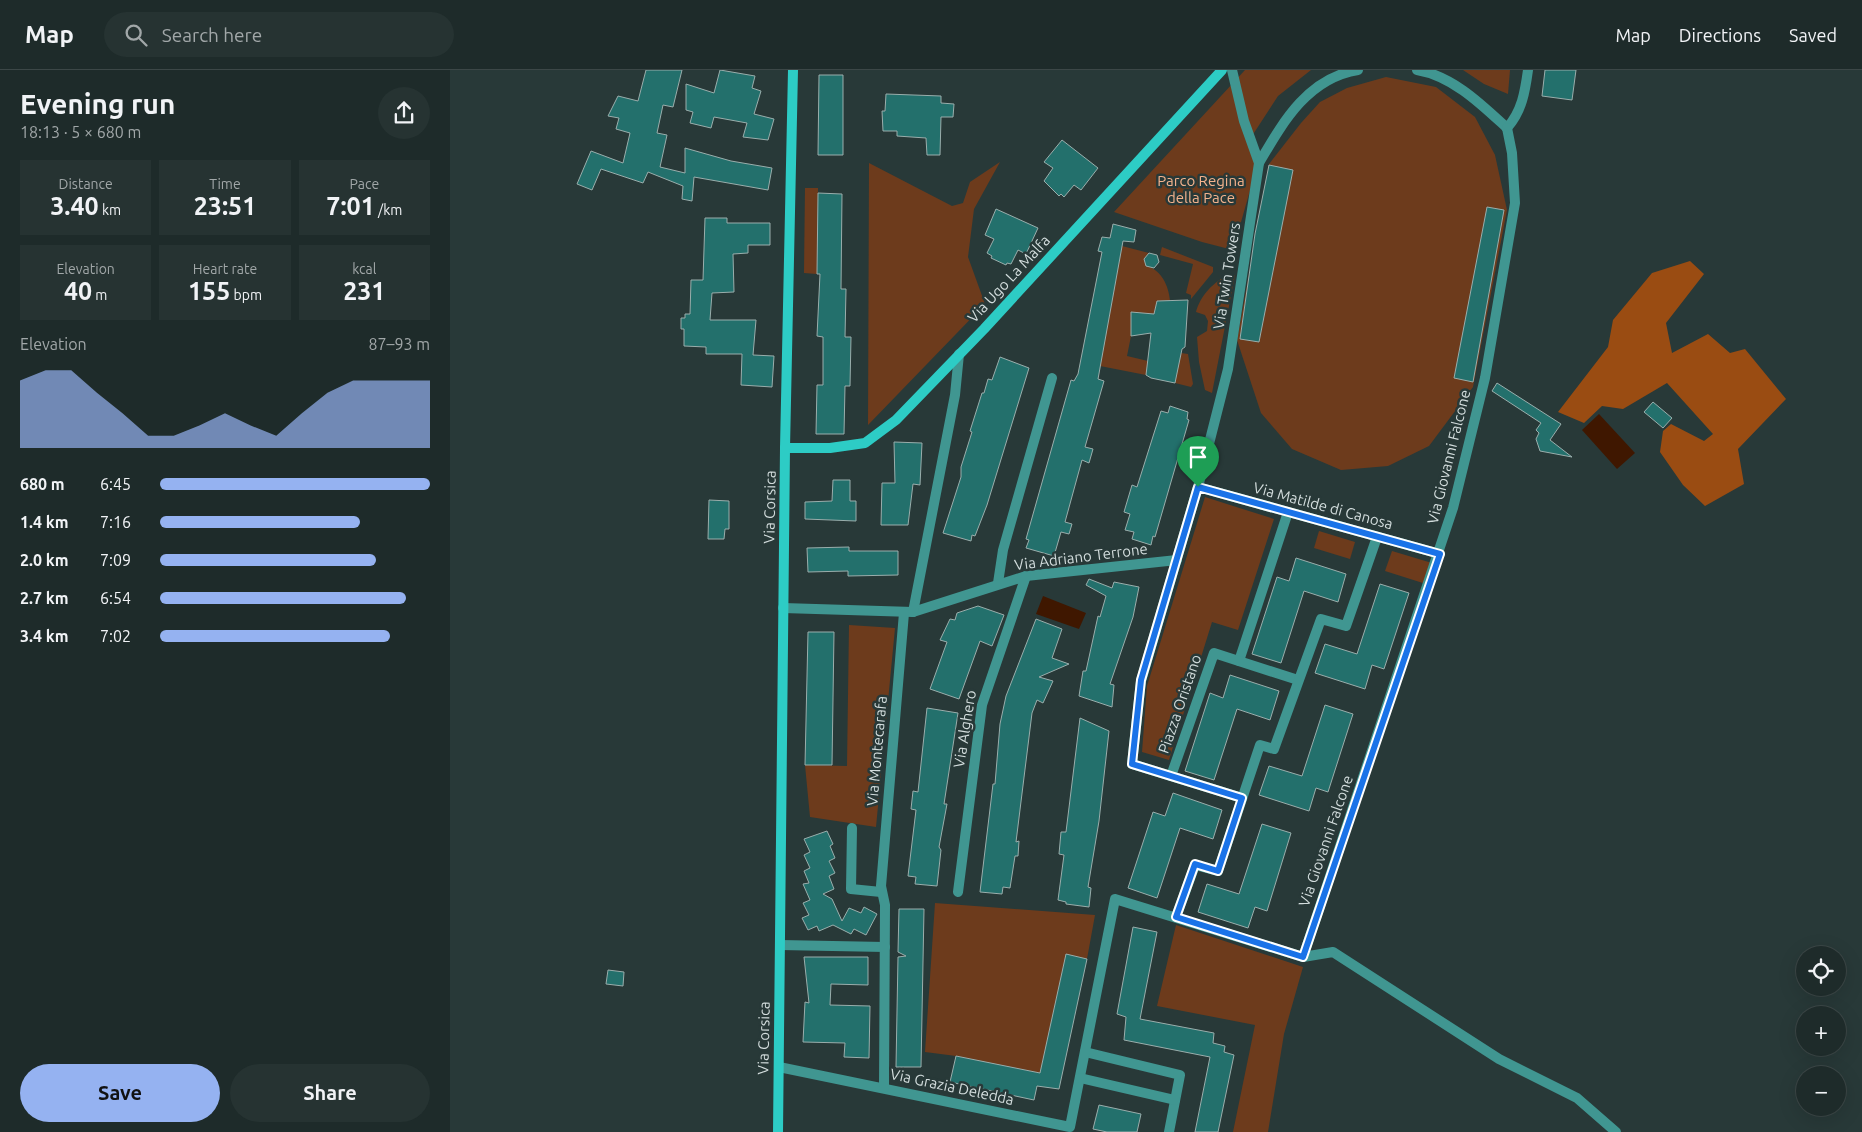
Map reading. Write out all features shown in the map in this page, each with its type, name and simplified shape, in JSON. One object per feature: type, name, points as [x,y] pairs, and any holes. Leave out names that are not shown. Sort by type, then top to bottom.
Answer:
[{"type":"street","name":"Via Corsica","points":[[778,1132],[785,448],[793,70]]},
{"type":"street","name":"Via Ugo La Malfa","points":[[785,448],[830,448],[865,442],[896,420],[1222,70]]},
{"type":"street","name":"Via Twin Towers","points":[[1177,560],[1228,369],[1259,164],[1244,122],[1232,70]]},
{"type":"street","points":[[1259,164],[1297,104],[1324,83],[1358,70]]},
{"type":"street","points":[[1417,70],[1454,85],[1476,99],[1507,128],[1515,119],[1523,100],[1528,70]]},
{"type":"street","name":"Via Giovanni Falcone","points":[[1303,957],[1454,508],[1485,378],[1515,203],[1512,153],[1507,128]]},
{"type":"street","name":"Via Montecarafa","points":[[884,1088],[885,905],[881,892],[908,613],[954,401],[959,354]]},
{"type":"street","points":[[998,583],[1003,550],[1052,378]]},
{"type":"street","name":"Via Matilde di Canosa","points":[[1198,487],[1440,554]]},
{"type":"street","points":[[1238,661],[1288,512]]},
{"type":"street","points":[[1377,537],[1346,626],[1321,619],[1274,749],[1260,745],[1218,871],[1195,864],[1176,917],[1303,957],[1333,952],[1499,1059],[1577,1098],[1616,1132]]},
{"type":"street","points":[[1171,776],[1132,764],[1141,680],[1177,560]]},
{"type":"street","name":"Via Adriano Terrone","points":[[784,608],[908,613],[998,583],[1026,576],[1177,560]]},
{"type":"street","name":"Via Alghero","points":[[958,892],[982,705],[1026,576]]},
{"type":"street","name":"Piazza Oristano","points":[[1242,798],[1171,776],[1214,653],[1298,680]]},
{"type":"street","points":[[852,828],[851,889],[881,892]]},
{"type":"street","name":"Via Grazia Deledda","points":[[779,1067],[1070,1126],[1115,899],[1176,917]]},
{"type":"street","points":[[780,945],[885,947]]},
{"type":"street","points":[[1085,1052],[1180,1075],[1169,1132]]},
{"type":"street","points":[[1080,1078],[1175,1100]]},
{"type":"green space","name":"Parco Regina della Pace","points":[[1245,70],[1311,70],[1278,96],[1250,139],[1257,166],[1233,250],[1202,242],[1114,212]]},
{"type":"green space","points":[[1463,70],[1510,70],[1508,94],[1484,84]]},
{"type":"green space","points":[[1386,77],[1436,87],[1475,117],[1495,155],[1507,210],[1473,387],[1429,446],[1388,466],[1341,470],[1292,449],[1261,413],[1237,340],[1269,164],[1320,102],[1347,88]]},
{"type":"green space","points":[[1000,162],[974,209],[968,257],[985,304],[868,425],[869,163],[952,206],[963,203],[970,182]]},
{"type":"green space","points":[[805,188],[818,188],[817,274],[804,273]]},
{"type":"green space","points":[[1122,246],[1149,253],[1144,259],[1146,266],[1160,274],[1166,284],[1169,295],[1170,301],[1157,301],[1154,314],[1131,313],[1131,336],[1127,356],[1148,361],[1146,375],[1100,366]]},
{"type":"green space","points":[[1162,247],[1213,267],[1213,272],[1191,299],[1191,295],[1186,293],[1193,264],[1160,255]]},
{"type":"green space","points":[[1229,275],[1235,275],[1212,393],[1205,390],[1199,362],[1197,337],[1207,331],[1208,321],[1205,315],[1196,312],[1208,290],[1218,281]]},
{"type":"green space","points":[[1181,353],[1188,354],[1193,384],[1191,387],[1175,383]]},
{"type":"green space","points":[[1205,497],[1274,519],[1238,630],[1212,622],[1169,760],[1142,752],[1147,686]]},
{"type":"green space","points":[[1319,531],[1355,542],[1350,559],[1314,548]]},
{"type":"green space","points":[[1392,551],[1432,563],[1426,584],[1385,571]]},
{"type":"green space","points":[[849,625],[895,628],[876,827],[810,817],[805,765],[847,766]]},
{"type":"green space","points":[[935,903],[1095,915],[1087,959],[1066,955],[1040,1073],[956,1056],[925,1052]]},
{"type":"green space","points":[[1176,925],[1303,967],[1284,1034],[1268,1132],[1233,1132],[1255,1025],[1157,1006]]},
{"type":"shaded area","points":[[1690,261],[1704,274],[1666,323],[1672,353],[1708,334],[1730,353],[1745,349],[1786,399],[1738,449],[1744,484],[1705,506],[1683,485],[1660,452],[1663,431],[1671,424],[1704,441],[1713,434],[1667,383],[1623,409],[1602,406],[1584,423],[1558,412],[1608,347],[1613,320],[1652,273]]},
{"type":"shaded area","points":[[1599,414],[1635,453],[1617,469],[1582,430]]},
{"type":"shaded area","points":[[1043,596],[1086,613],[1079,629],[1036,614]]},
{"type":"building","points":[[646,70],[682,70],[673,107],[663,105],[657,133],[667,135],[660,167],[685,173],[685,148],[731,161],[772,168],[768,190],[694,177],[692,201],[682,199],[683,186],[648,172],[643,183],[601,169],[592,190],[577,184],[591,151],[623,163],[630,133],[616,129],[619,118],[608,116],[618,96],[638,101]]},
{"type":"building","points":[[720,70],[755,76],[752,88],[761,91],[754,114],[774,119],[768,140],[743,137],[747,123],[714,117],[711,128],[690,123],[693,112],[686,110],[686,84],[714,93]]},
{"type":"building","points":[[1545,70],[1576,70],[1572,100],[1542,96]]},
{"type":"building","points":[[819,75],[843,75],[843,155],[818,155]]},
{"type":"building","points":[[886,94],[941,96],[941,103],[954,104],[953,117],[941,117],[940,155],[927,155],[926,138],[897,136],[897,131],[883,131],[882,111],[885,111]]},
{"type":"building","points":[[1062,140],[1098,168],[1081,190],[1074,185],[1064,197],[1061,194],[1059,196],[1044,181],[1053,168],[1044,162]]},
{"type":"building","points":[[1269,165],[1293,170],[1259,342],[1240,339],[1255,234]]},
{"type":"building","points":[[818,193],[842,194],[841,289],[846,289],[845,337],[851,337],[850,386],[845,386],[844,434],[816,434],[817,385],[823,385],[823,337],[817,336],[820,274],[817,274]]},
{"type":"building","points":[[1487,207],[1504,210],[1473,382],[1454,378]]},
{"type":"building","points":[[996,209],[1038,228],[1026,254],[1018,250],[1011,264],[1007,263],[1006,265],[991,258],[992,256],[987,253],[994,239],[985,235]]},
{"type":"building","points":[[705,218],[727,218],[727,223],[770,223],[770,245],[748,245],[748,253],[733,254],[734,292],[712,293],[710,320],[756,320],[753,355],[774,356],[772,387],[741,385],[742,354],[706,354],[706,347],[684,346],[684,329],[681,329],[681,318],[685,318],[685,314],[690,314],[691,280],[703,280]]},
{"type":"building","points":[[1113,224],[1136,230],[1134,242],[1123,241],[1098,379],[1104,381],[1085,447],[1093,449],[1089,463],[1082,460],[1065,522],[1072,524],[1069,534],[1061,532],[1054,556],[1026,548],[1029,540],[1026,539],[1071,380],[1074,381],[1078,374],[1102,252],[1098,251],[1102,237],[1110,238]]},
{"type":"building","points":[[1149,253],[1157,255],[1159,262],[1154,268],[1146,266],[1144,259]]},
{"type":"building","points":[[1188,300],[1185,347],[1182,349],[1175,383],[1151,378],[1146,375],[1151,333],[1131,336],[1131,312],[1154,314],[1157,301]]},
{"type":"building","points":[[1000,357],[1029,368],[987,505],[975,536],[972,535],[971,541],[943,533],[961,477],[961,467],[972,432],[970,431],[982,393],[984,393],[988,379],[992,380]]},
{"type":"building","points":[[1497,383],[1561,424],[1550,440],[1572,457],[1540,451],[1536,439],[1539,433],[1536,430],[1541,423],[1492,391]]},
{"type":"building","points":[[1653,402],[1672,418],[1663,428],[1644,412]]},
{"type":"building","points":[[1170,406],[1188,412],[1187,419],[1189,420],[1155,537],[1153,536],[1151,545],[1132,539],[1134,532],[1125,530],[1130,514],[1124,512],[1132,485],[1137,487],[1161,411],[1168,413]]},
{"type":"building","points":[[894,442],[922,443],[920,485],[913,484],[908,525],[881,525],[882,483],[895,483]]},
{"type":"building","points":[[833,480],[850,480],[850,501],[856,501],[856,521],[805,519],[805,502],[832,501]]},
{"type":"building","points":[[709,500],[729,501],[729,529],[725,529],[724,539],[708,539]]},
{"type":"building","points":[[849,547],[849,551],[898,551],[898,575],[848,576],[848,571],[808,572],[807,548]]},
{"type":"building","points":[[1296,558],[1346,574],[1338,602],[1304,591],[1281,663],[1252,654],[1277,577],[1289,581]]},
{"type":"building","points":[[1089,579],[1112,588],[1114,582],[1139,587],[1133,617],[1110,684],[1114,685],[1112,707],[1079,696],[1083,671],[1086,671],[1098,616],[1100,617],[1106,596],[1086,585]]},
{"type":"building","points":[[1380,584],[1409,593],[1384,669],[1372,665],[1365,689],[1315,673],[1325,644],[1357,654]]},
{"type":"building","points":[[978,606],[1004,615],[992,646],[980,641],[959,699],[930,689],[947,642],[940,640],[950,619],[955,620],[957,613]]},
{"type":"building","points":[[1036,619],[1062,629],[1052,658],[1069,664],[1039,677],[1053,681],[1043,703],[1037,700],[1032,713],[1016,842],[1019,841],[1018,856],[1015,856],[1010,888],[1003,887],[1002,894],[980,892],[993,784],[995,784],[1000,724],[1006,696]]},
{"type":"building","points":[[808,632],[834,632],[832,765],[805,765]]},
{"type":"building","points":[[1230,675],[1279,691],[1270,720],[1237,709],[1214,780],[1185,771],[1210,693],[1223,698]]},
{"type":"building","points":[[1325,705],[1353,714],[1328,792],[1316,788],[1309,811],[1259,795],[1269,766],[1302,776]]},
{"type":"building","points":[[927,708],[958,713],[944,804],[947,804],[939,847],[941,850],[937,886],[915,884],[916,877],[908,876],[916,810],[911,809],[913,791],[918,792]]},
{"type":"building","points":[[1080,718],[1109,731],[1099,821],[1088,887],[1091,888],[1089,907],[1066,904],[1066,902],[1058,900],[1064,855],[1059,854],[1061,832],[1066,832]]},
{"type":"building","points":[[1173,793],[1222,810],[1213,839],[1180,828],[1157,898],[1128,888],[1153,812],[1165,816]]},
{"type":"building","points":[[1262,824],[1291,833],[1267,911],[1255,907],[1248,928],[1198,912],[1207,884],[1239,894]]},
{"type":"building","points":[[827,831],[833,844],[830,846],[835,858],[829,861],[835,873],[829,876],[834,889],[823,894],[832,899],[842,921],[849,908],[861,913],[864,907],[877,914],[866,935],[854,929],[851,934],[833,925],[819,931],[817,926],[808,930],[802,918],[809,915],[803,903],[810,900],[803,884],[809,883],[804,871],[810,868],[804,855],[810,852],[804,839]]},
{"type":"building","points":[[899,909],[924,909],[921,1067],[896,1067],[898,957],[906,956],[898,952]]},
{"type":"building","points":[[1133,927],[1157,932],[1140,1019],[1214,1033],[1213,1043],[1225,1046],[1224,1052],[1234,1055],[1218,1132],[1195,1132],[1210,1057],[1124,1040],[1126,1017],[1117,1014]]},
{"type":"building","points":[[1066,954],[1087,959],[1059,1089],[1037,1086],[1034,1100],[950,1082],[956,1056],[1040,1073]]},
{"type":"building","points":[[804,957],[868,957],[868,985],[831,984],[830,1005],[870,1006],[869,1058],[844,1057],[845,1043],[803,1042],[805,1002],[809,1003]]},
{"type":"building","points":[[608,970],[624,972],[623,986],[606,984]]},
{"type":"building","points":[[1099,1105],[1141,1114],[1137,1132],[1107,1132],[1093,1129]]},
{"type":"route","points":[[1198,487],[1440,554],[1303,957],[1176,917],[1195,864],[1218,871],[1242,798],[1132,764],[1141,680],[1198,487]]}]
